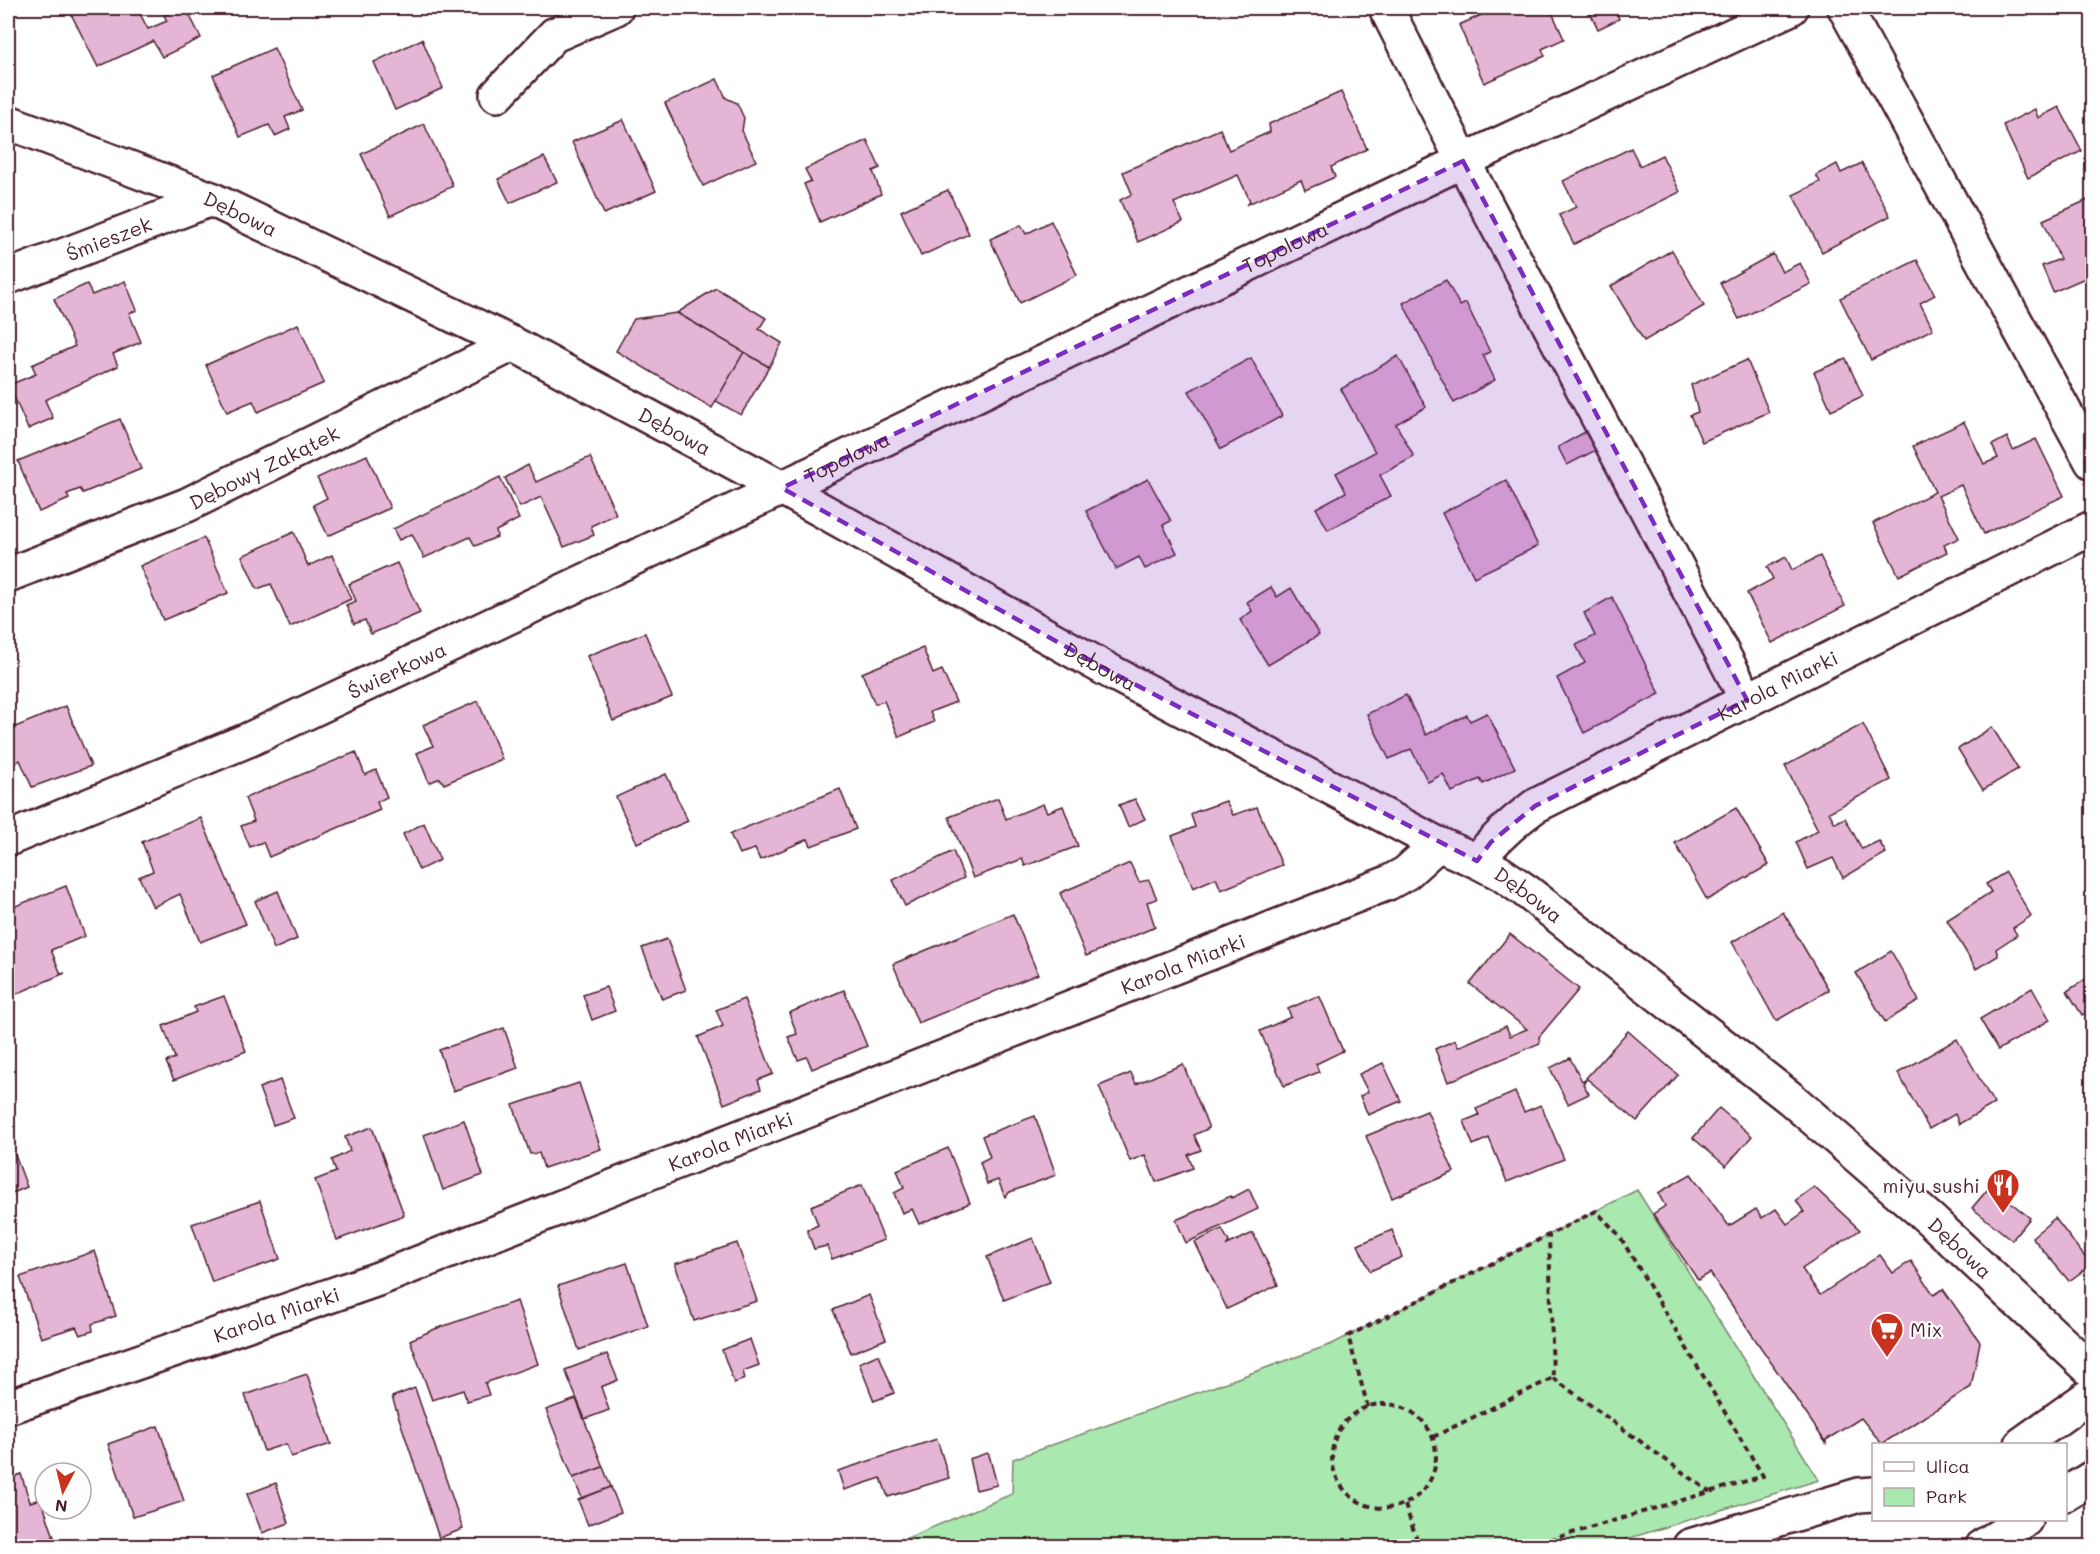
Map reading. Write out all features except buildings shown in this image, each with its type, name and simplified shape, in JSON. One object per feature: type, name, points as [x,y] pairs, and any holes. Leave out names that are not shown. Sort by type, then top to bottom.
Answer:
[{"type":"street","points":[[497,95],[554,35],[616,8]]},
{"type":"street","points":[[1386,8],[1463,161],[1747,700]]},
{"type":"street","name":"Topolowa","points":[[782,488],[1463,161],[1791,8]]},
{"type":"street","points":[[1845,8],[2092,462]]},
{"type":"street","name":"Dębowa","points":[[8,122],[211,199],[513,344],[782,488],[1113,673],[1438,844],[1500,873],[1790,1098],[1932,1221],[2092,1371]]},
{"type":"street","name":"Śmieszek","points":[[8,277],[211,199]]},
{"type":"street","name":"Dębowy Zakątek","points":[[8,575],[187,505],[513,344]]},
{"type":"street","name":"Świerkowa","points":[[8,839],[248,740],[782,488]]},
{"type":"street","name":"Karola Miarki","points":[[1477,861],[1491,842],[1510,824],[1535,806],[2092,528]]},
{"type":"street","name":"Karola Miarki","points":[[8,1407],[378,1279],[1388,883],[1406,873],[1438,844]]},
{"type":"street","points":[[2023,1443],[2092,1394]]},
{"type":"street","points":[[2067,1493],[2092,1478]]},
{"type":"street","points":[[1690,1546],[1859,1496],[1872,1494]]},
{"type":"path","points":[[1368,1407],[1348,1336],[1596,1211],[1619,1235],[1763,1476],[1528,1546]]},
{"type":"path","points":[[1549,1234],[1553,1378]]},
{"type":"path","points":[[1433,1437],[1553,1378]]},
{"type":"path","points":[[1553,1378],[1710,1492]]},
{"type":"path","points":[[1385,1404],[1403,1407],[1418,1416],[1430,1430],[1436,1446],[1436,1465],[1431,1481],[1419,1495],[1405,1504],[1388,1509],[1372,1508],[1350,1495],[1336,1475],[1332,1459],[1334,1442],[1341,1428],[1352,1415],[1368,1407],[1385,1404]]},
{"type":"path","points":[[1405,1504],[1419,1546]]},
{"type":"highlighted area","points":[[1463,161],[1747,700],[1535,806],[1491,842],[1477,861],[1113,673],[782,488]]},
{"type":"green space","points":[[1637,1190],[1819,1480],[1604,1546],[888,1546],[1012,1494],[1013,1459],[1332,1344]]},
{"type":"place","name":"miyu sushi","points":[[2003,1214]]},
{"type":"place","name":"Mix","points":[[1887,1358]]}]
